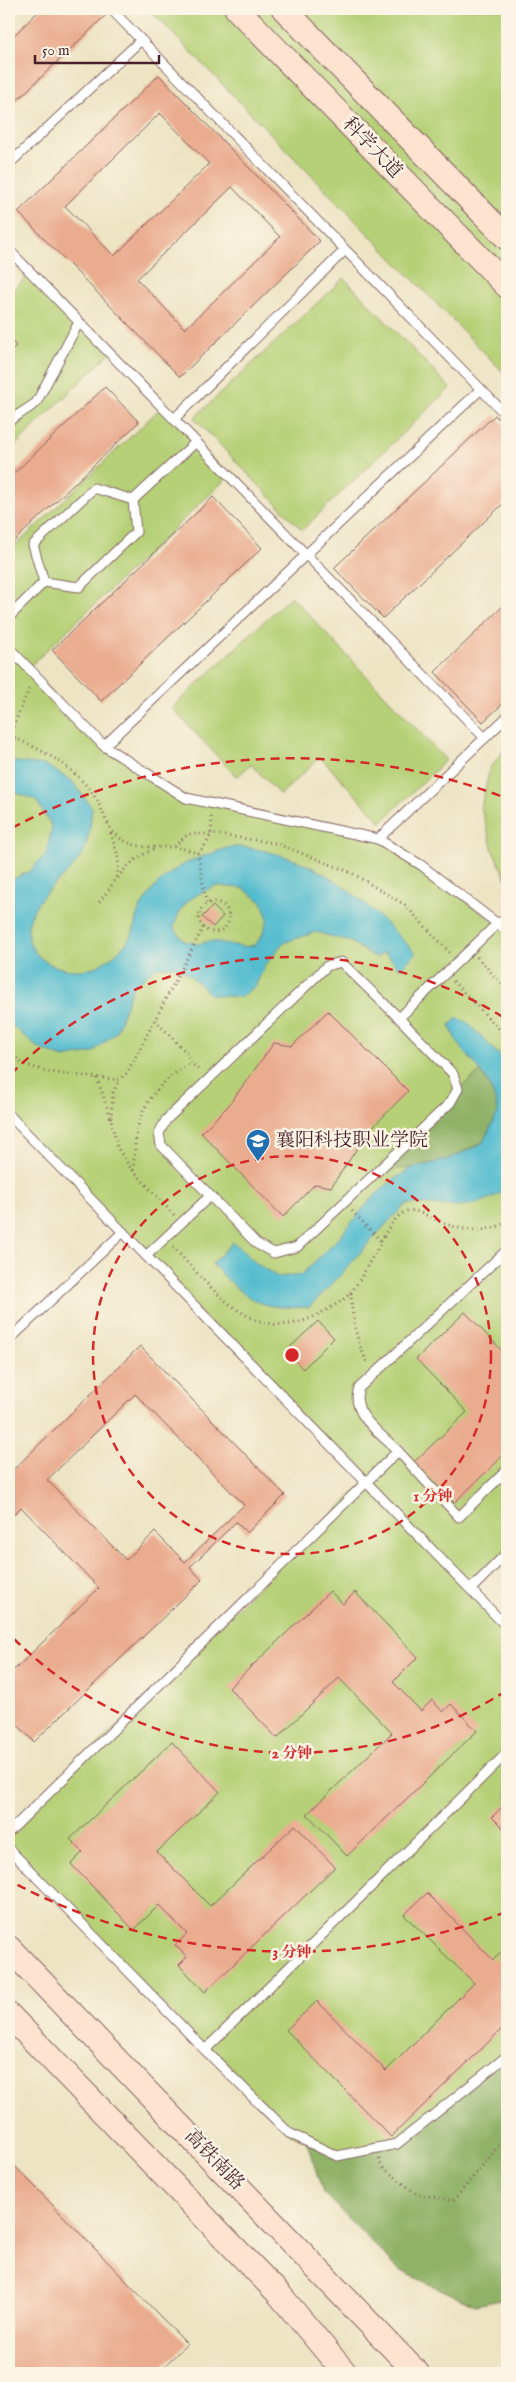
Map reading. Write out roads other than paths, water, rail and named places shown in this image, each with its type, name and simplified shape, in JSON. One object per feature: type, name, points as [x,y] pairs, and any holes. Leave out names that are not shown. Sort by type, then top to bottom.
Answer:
[{"type":"main road","name":"科学大道","points":[[237,9],[507,286]]},
{"type":"main road","name":"科学大道","points":[[284,9],[507,238]]},
{"type":"main road","name":"高铁南路","points":[[9,1948],[417,2373]]},
{"type":"main road","points":[[9,2016],[279,2294],[345,2373]]},
{"type":"lane","points":[[111,9],[507,416]]},
{"type":"lane","points":[[9,164],[141,40]]},
{"type":"lane","points":[[9,250],[484,738]]},
{"type":"lane","points":[[174,419],[345,250]]},
{"type":"lane","points":[[9,421],[36,403],[79,322]]},
{"type":"lane","points":[[104,746],[481,389]]},
{"type":"lane","points":[[133,500],[196,442]]},
{"type":"lane","points":[[44,582],[33,545],[94,488],[133,500]]},
{"type":"lane","points":[[44,582],[79,587],[136,532],[133,500]]},
{"type":"lane","points":[[9,617],[44,582]]},
{"type":"lane","points":[[9,648],[104,746],[186,798],[378,839],[420,865],[499,922],[507,931]]},
{"type":"lane","points":[[378,839],[507,717]]},
{"type":"lane","points":[[399,1018],[499,922]]},
{"type":"lane","points":[[341,962],[399,1018],[453,1074],[458,1090],[450,1103],[297,1247],[274,1253],[257,1244],[161,1145],[159,1133],[166,1120],[327,966],[341,962]]},
{"type":"lane","points":[[9,1115],[507,1627]]},
{"type":"lane","points":[[146,1256],[210,1196]]},
{"type":"lane","points":[[9,1340],[123,1232]]},
{"type":"lane","points":[[507,1250],[373,1374],[359,1388],[355,1398],[360,1413],[459,1517],[507,1470]]},
{"type":"lane","points":[[9,1832],[398,1451]]},
{"type":"lane","points":[[471,1588],[507,1553]]},
{"type":"lane","points":[[205,2050],[507,1754]]},
{"type":"lane","points":[[9,1849],[205,2050],[289,2133],[337,2156],[397,2144],[507,2056]]},
{"type":"water","points":[[9,761],[45,765],[72,781],[92,808],[89,835],[79,859],[41,898],[35,907],[28,928],[29,941],[35,952],[43,960],[55,966],[81,970],[93,968],[108,960],[129,940],[142,906],[153,889],[162,880],[186,864],[232,847],[249,848],[272,853],[319,871],[369,907],[416,953],[400,969],[384,952],[376,958],[351,942],[316,932],[283,943],[265,965],[256,985],[241,997],[211,995],[186,972],[174,966],[157,967],[133,986],[116,1032],[92,1053],[63,1058],[38,1048],[9,1023],[9,881],[30,871],[46,854],[52,827],[36,800],[9,790]],"holes":[[[216,886],[243,888],[262,902],[268,919],[262,936],[255,945],[245,947],[210,941],[198,944],[184,941],[174,928],[184,906],[200,893]]]},
{"type":"water","points":[[457,1018],[467,1022],[507,1063],[507,1189],[494,1197],[470,1205],[406,1204],[309,1307],[283,1307],[263,1304],[251,1299],[239,1290],[212,1264],[233,1242],[257,1264],[278,1277],[301,1275],[336,1241],[372,1198],[394,1179],[412,1168],[446,1160],[482,1144],[498,1112],[487,1080],[452,1032],[450,1025]]},
{"type":"place","name":"襄阳科技职业学院","points":[[258,1162]]}]
